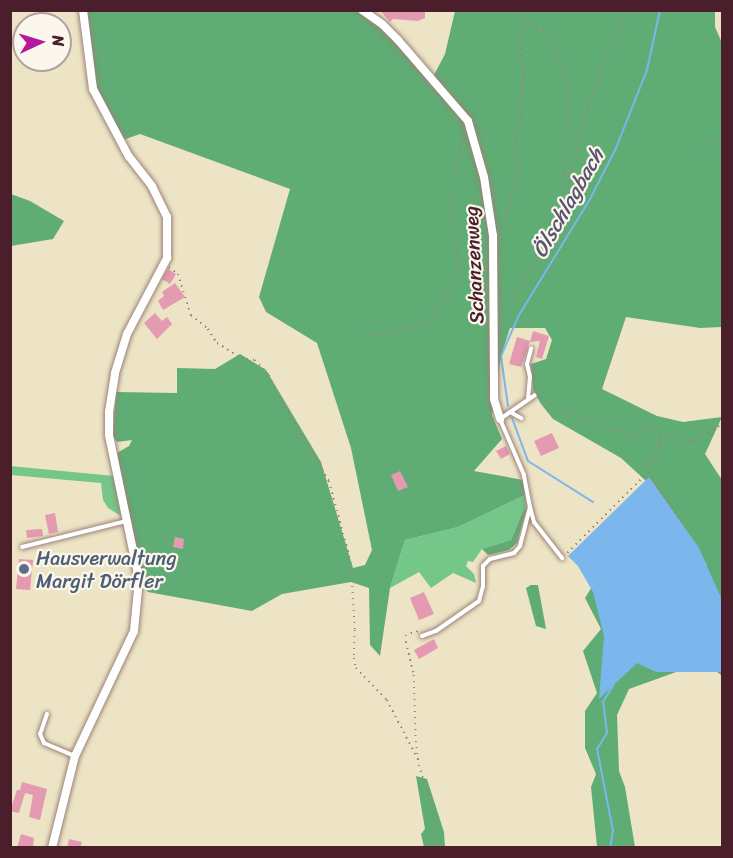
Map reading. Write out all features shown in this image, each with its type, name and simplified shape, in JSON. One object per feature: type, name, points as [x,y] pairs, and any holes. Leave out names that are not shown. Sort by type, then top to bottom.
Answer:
[{"type":"street","points":[[52,848],[75,756],[134,631],[139,579],[109,435],[109,411],[115,373],[127,334],[167,258],[167,217],[152,186],[129,157],[93,89],[83,10]]},
{"type":"street","name":"Schanzenweg","points":[[362,10],[382,24],[398,40],[468,121],[484,177],[494,236],[494,399],[500,419]]},
{"type":"lane","points":[[528,399],[530,377],[526,364],[531,349]]},
{"type":"lane","points":[[535,395],[500,419],[524,475],[534,522],[562,558]]},
{"type":"lane","points":[[510,412],[521,418]]},
{"type":"lane","points":[[422,636],[436,631],[478,601],[483,586],[483,566],[490,559],[514,553],[520,546],[530,507]]},
{"type":"lane","points":[[22,547],[126,520]]},
{"type":"lane","points":[[47,714],[40,734],[44,743],[75,756]]},
{"type":"path","points":[[519,10],[531,26],[553,33],[567,86],[568,118],[564,174],[569,183]]},
{"type":"path","points":[[494,236],[501,235],[518,169],[516,128],[521,119],[524,74],[520,39],[523,22],[519,10]]},
{"type":"path","points":[[495,322],[555,235],[587,111],[609,49],[627,11]]},
{"type":"path","points":[[627,11],[630,30]]},
{"type":"path","points":[[365,334],[385,335],[422,323],[448,295],[459,263],[449,199],[461,145],[459,127],[464,117]]},
{"type":"path","points":[[698,148],[723,139]]},
{"type":"path","points":[[164,264],[178,273],[189,312],[208,329],[210,335],[232,353],[245,359],[255,360],[269,375],[279,397],[329,481],[351,562],[356,668],[387,700],[419,761],[432,807],[438,848]]},
{"type":"path","points":[[535,395],[586,423],[633,434],[654,430],[692,442],[723,424]]},
{"type":"path","points":[[562,558],[648,472],[658,454],[659,440],[665,435]]},
{"type":"path","points":[[648,472],[683,525]]},
{"type":"path","points":[[419,761],[414,675],[405,642],[406,635],[417,630],[422,636]]},
{"type":"green space","points":[[83,11],[359,11],[382,26],[432,79],[445,54],[455,11],[715,11],[715,27],[722,43],[722,327],[700,328],[626,317],[602,389],[657,416],[683,422],[722,417],[705,454],[722,480],[722,676],[715,670],[690,667],[629,689],[617,715],[619,771],[625,787],[635,847],[597,847],[591,787],[596,774],[585,748],[585,711],[597,693],[583,651],[601,629],[585,598],[593,585],[707,565],[658,492],[621,458],[553,419],[541,404],[533,390],[531,364],[546,359],[552,340],[545,328],[510,328],[501,356],[492,415],[502,439],[474,471],[523,480],[525,495],[458,527],[405,540],[390,588],[380,656],[370,645],[369,588],[351,582],[282,594],[252,611],[148,592],[143,587],[117,453],[129,446],[132,440],[117,442],[113,436],[116,392],[177,393],[177,368],[215,369],[240,354],[266,370],[321,462],[353,568],[365,565],[372,550],[351,448],[317,343],[266,312],[259,297],[290,189],[140,134],[120,141],[93,89]]},
{"type":"green space","points":[[11,194],[30,201],[64,221],[53,239],[11,246]]},
{"type":"green space","points":[[10,466],[114,476],[121,516],[108,508],[103,500],[101,483],[11,475]]},
{"type":"green space","points":[[525,495],[527,512],[525,514],[523,510],[511,540],[482,549],[473,562],[468,561],[466,566],[474,574],[476,583],[453,573],[431,588],[419,572],[390,588],[405,540],[458,527]]},
{"type":"green space","points":[[524,508],[525,514],[517,543],[509,550],[488,555],[482,549],[511,540]]},
{"type":"green space","points":[[538,585],[546,629],[536,626],[526,588]]},
{"type":"green space","points":[[416,776],[427,779],[444,832],[445,847],[424,847],[421,834],[425,829]]},
{"type":"water","points":[[649,477],[699,548],[722,600],[722,672],[656,672],[637,663],[599,699],[604,636],[593,592],[578,566],[568,556]]},
{"type":"building","points":[[380,10],[425,10],[425,18],[418,21],[393,19],[390,22]]},
{"type":"building","points":[[168,269],[176,274],[170,284],[162,279]]},
{"type":"building","points":[[175,283],[185,297],[163,310],[158,301],[164,296],[162,292]]},
{"type":"building","points":[[155,313],[162,321],[167,317],[172,324],[157,339],[144,323]]},
{"type":"building","points":[[533,331],[549,336],[542,359],[536,357],[540,341],[530,342]]},
{"type":"building","points":[[517,337],[530,341],[521,367],[509,364]]},
{"type":"building","points":[[552,433],[559,448],[541,456],[534,441]]},
{"type":"building","points":[[506,446],[510,454],[501,459],[496,451]]},
{"type":"building","points":[[400,471],[408,487],[398,491],[391,475]]},
{"type":"building","points":[[55,513],[58,532],[49,534],[45,515]]},
{"type":"building","points":[[42,529],[43,536],[27,538],[26,530]]},
{"type":"building","points":[[175,537],[184,539],[183,549],[173,547]]},
{"type":"building","points":[[19,559],[33,560],[30,590],[16,589]]},
{"type":"building","points":[[424,592],[434,614],[419,620],[410,598]]},
{"type":"building","points":[[434,639],[438,648],[419,659],[414,650]]},
{"type":"building","points":[[22,782],[47,789],[40,820],[29,817],[33,795],[25,793],[19,813],[10,811]]},
{"type":"building","points":[[21,834],[34,838],[33,848],[17,848]]},
{"type":"building","points":[[69,839],[82,842],[80,848],[67,848]]},
{"type":"waterway","name":"Ölschlagbach","points":[[508,406],[501,356],[519,315],[590,199],[616,148],[647,70],[660,10]]},
{"type":"waterway","name":"Ölschlagbach","points":[[512,418],[528,461],[593,502]]},
{"type":"waterway","name":"Ölschlagbach","points":[[610,848],[613,831],[597,749],[607,733],[603,702],[614,684]]},
{"type":"place","name":"Hausverwaltung Margit Dörfler","points":[[24,569]]}]
